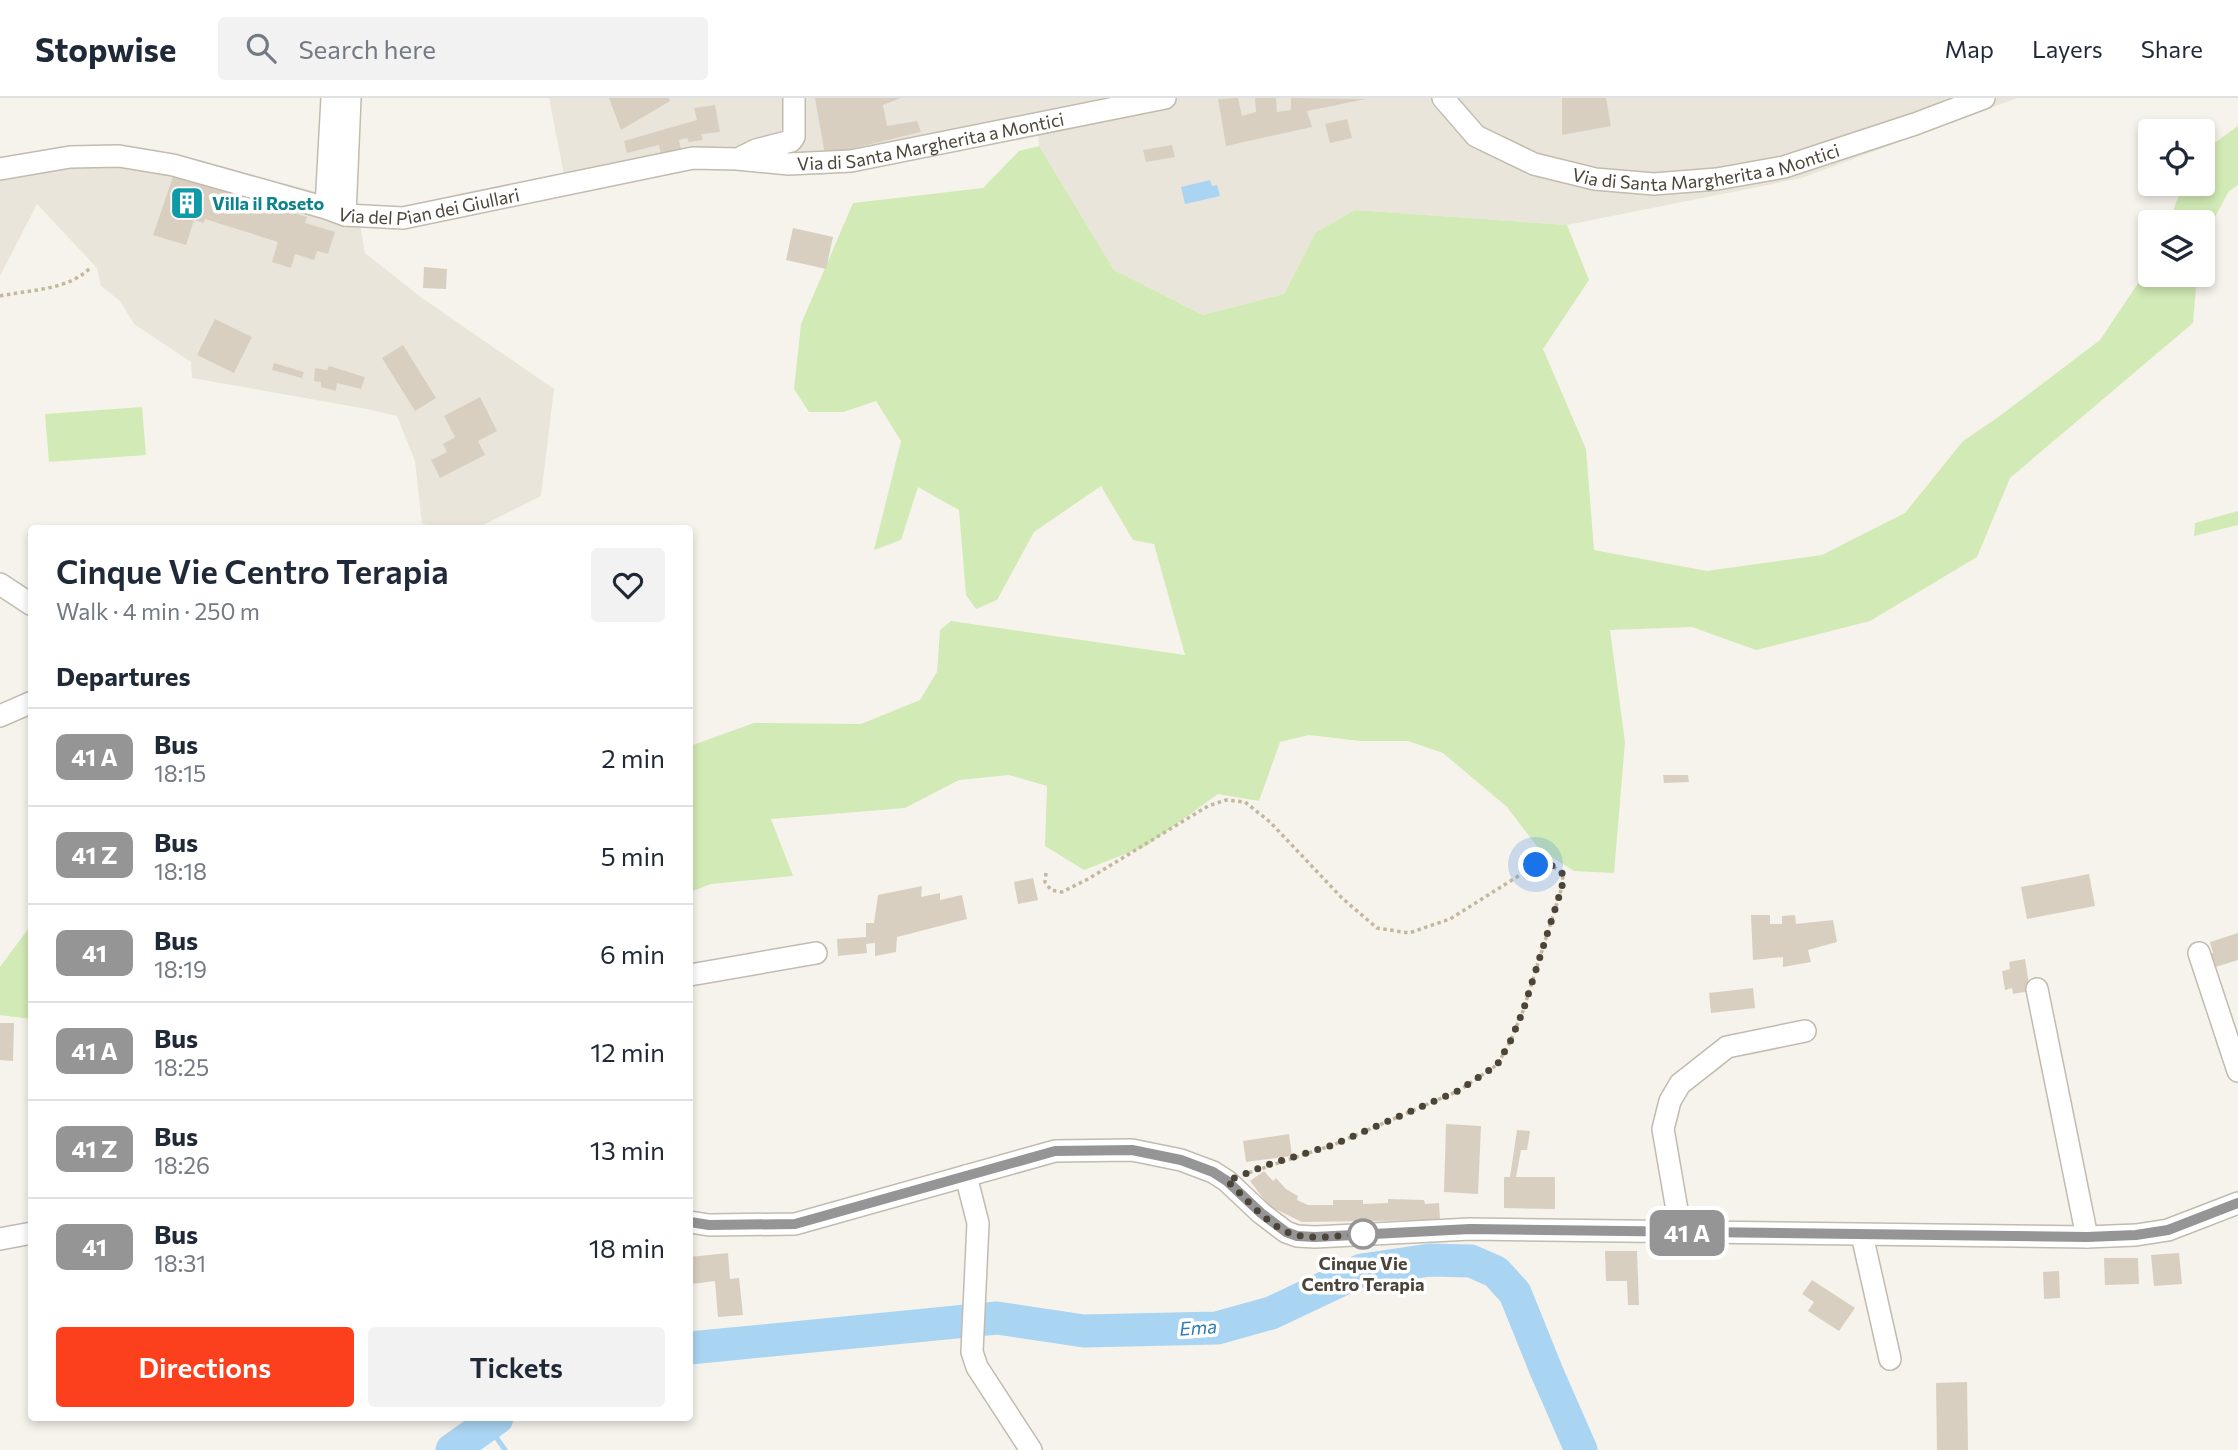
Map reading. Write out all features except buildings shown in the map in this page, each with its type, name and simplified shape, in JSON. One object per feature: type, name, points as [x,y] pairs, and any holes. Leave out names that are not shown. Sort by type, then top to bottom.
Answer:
[{"type":"street","points":[[332,98],[336,211]]},
{"type":"street","points":[[336,211],[350,98]]},
{"type":"street","points":[[737,159],[756,150],[791,141],[794,137],[794,98]]},
{"type":"street","name":"Via di Santa Margherita a Montici","points":[[737,159],[789,164],[850,161],[1165,98]]},
{"type":"street","name":"Via di Santa Margherita a Montici","points":[[1443,98],[1476,136],[1534,164],[1595,179],[1654,184],[1717,179],[1784,167],[1984,98]]},
{"type":"street","name":"Via del Pian dei Giullari","points":[[0,169],[70,157],[119,156],[173,165],[336,211],[402,218],[693,158],[737,159]]},
{"type":"street","points":[[0,583],[28,602]]},
{"type":"street","points":[[0,716],[28,704]]},
{"type":"street","points":[[693,974],[816,953]]},
{"type":"street","points":[[2199,953],[2238,1071]]},
{"type":"street","points":[[2037,989],[2087,1237]]},
{"type":"street","points":[[1681,1233],[1663,1129],[1670,1101],[1680,1084],[1727,1047],[1805,1031]]},
{"type":"street","points":[[693,1222],[709,1225],[795,1224],[1055,1151],[1132,1150],[1181,1160],[1213,1172],[1227,1181],[1276,1225],[1297,1236],[1315,1237],[1470,1229],[2087,1237],[2136,1235],[2168,1230],[2238,1203]]},
{"type":"street","points":[[966,1176],[978,1223],[972,1352],[977,1367],[1031,1450]]},
{"type":"street","points":[[0,1239],[28,1234]]},
{"type":"street","points":[[1862,1235],[1889,1359]]},
{"type":"path","points":[[0,296],[71,281],[85,274],[91,267]]},
{"type":"path","points":[[1046,873],[1045,882],[1051,890],[1062,892],[1208,806],[1226,800],[1245,802],[1270,822],[1342,898],[1377,928],[1409,933],[1450,919],[1536,865],[1551,865],[1563,874],[1562,887],[1523,1011],[1497,1065],[1458,1091],[1333,1145],[1270,1164],[1227,1181]]},
{"type":"shaded area","points":[[549,98],[2017,98],[1802,178],[1567,225],[1355,210],[1316,232],[1284,294],[1203,315],[1114,270],[1039,146],[1038,131],[821,175],[759,168],[681,169],[568,195]]},
{"type":"shaded area","points":[[68,149],[164,152],[356,202],[365,253],[422,298],[554,389],[541,496],[483,525],[422,524],[415,461],[397,416],[192,378],[191,362],[134,324],[120,301],[101,286],[97,268],[37,204],[0,276],[0,160]]},
{"type":"green space","points":[[2238,126],[2238,185],[2229,191],[2215,217],[2215,210],[2174,210],[2179,196],[2215,196],[2215,143]]},
{"type":"green space","points":[[1039,146],[1114,270],[1203,315],[1284,294],[1316,232],[1355,210],[1567,225],[1589,280],[1543,349],[1586,449],[1594,550],[1707,571],[1822,555],[1905,513],[1963,441],[2100,340],[2138,283],[2138,287],[2196,287],[2193,323],[2010,478],[1977,557],[1870,621],[1756,650],[1692,627],[1610,630],[1625,742],[1614,873],[1574,871],[1539,849],[1507,807],[1443,753],[1408,741],[1360,741],[1309,735],[1280,742],[1259,801],[1218,794],[1146,846],[1084,870],[1045,846],[1047,786],[1009,775],[959,780],[905,808],[771,819],[793,876],[711,884],[693,891],[693,745],[754,723],[861,724],[920,700],[937,672],[940,630],[951,621],[1185,655],[1154,544],[1133,540],[1101,486],[1034,532],[997,600],[976,609],[966,595],[959,510],[918,487],[901,540],[874,550],[901,441],[876,401],[843,412],[809,412],[794,389],[801,324],[853,203],[983,188],[1019,151]]},
{"type":"green space","points":[[142,407],[146,455],[49,462],[45,414]]},
{"type":"green space","points":[[2238,511],[2238,525],[2194,536],[2195,523]]},
{"type":"green space","points":[[28,929],[28,1019],[0,1015],[0,967]]},
{"type":"water","points":[[1210,180],[1212,186],[1217,185],[1220,196],[1185,204],[1181,187]]},
{"type":"waterway","name":"Ema","points":[[693,1348],[997,1318],[1084,1331],[1217,1328],[1271,1313],[1362,1270],[1430,1260],[1471,1261],[1496,1272],[1515,1293],[1581,1450]]},
{"type":"waterway","name":"Ema","points":[[452,1450],[493,1421]]},
{"type":"waterway","points":[[487,1424],[505,1450]]},
{"type":"bus line","points":[[693,1222],[709,1225],[795,1224],[1055,1151],[1132,1150],[1181,1160],[1213,1172],[1286,1232],[1315,1237],[1470,1229],[2087,1237],[2136,1235],[2168,1230],[2238,1203]]},
{"type":"place","name":"Villa il Roseto","points":[[187,203]]},
{"type":"place","name":"Cinque Vie Centro Terapia","points":[[1363,1234]]},
{"type":"route","points":[[1363,1234],[1315,1237],[1286,1232],[1227,1181],[1270,1164],[1333,1145],[1458,1091],[1497,1065],[1523,1011],[1562,887],[1563,874],[1551,865],[1536,865]]}]
